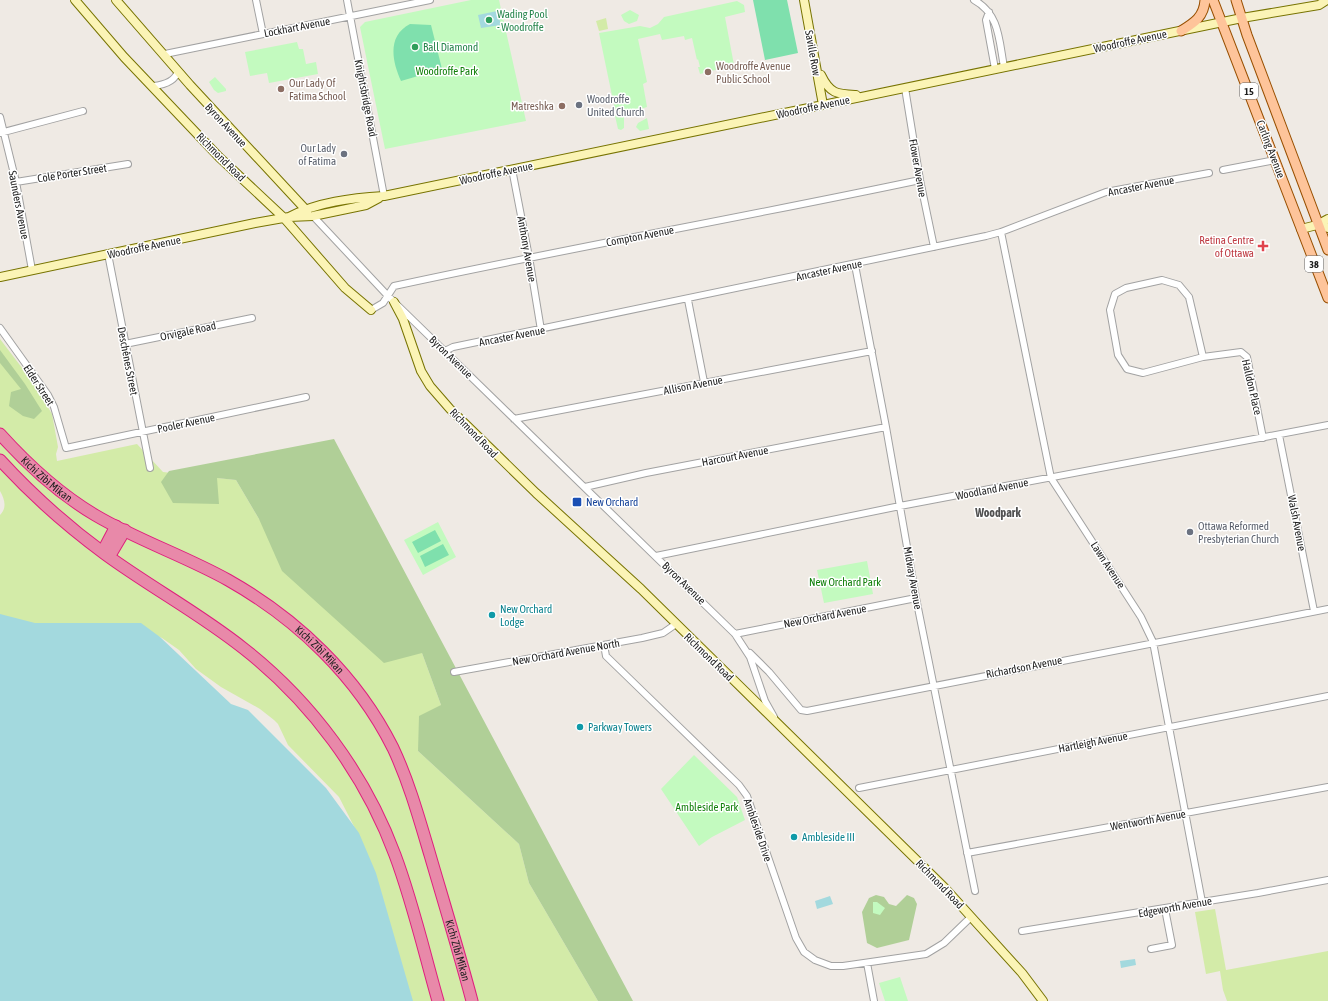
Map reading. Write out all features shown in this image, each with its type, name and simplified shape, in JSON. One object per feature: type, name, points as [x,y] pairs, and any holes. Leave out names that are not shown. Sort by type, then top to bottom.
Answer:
[{"type":"highway","name":"Kichi Zībī Mīkan","points":[[0,434],[30,466],[63,494],[96,516],[210,570],[262,601],[294,624],[318,646],[342,672],[358,693],[386,736],[409,786],[472,1001]]},
{"type":"highway","name":"Kichi Zībī Mīkan","points":[[0,460],[29,490],[106,554],[242,647],[285,685],[323,729],[351,767],[384,828],[403,879],[438,1001]]},
{"type":"highway","points":[[106,554],[105,547],[121,528]]},
{"type":"main road","name":"Richmond Road","points":[[75,0],[103,33],[231,169],[287,217],[345,288],[371,310]]},
{"type":"main road","name":"Byron Avenue","points":[[116,0],[165,54],[178,71],[308,214]]},
{"type":"main road","name":"Saville Row","points":[[804,0],[823,105]]},
{"type":"main road","points":[[1181,31],[1199,17],[1203,10],[1204,0]]},
{"type":"main road","name":"Carling Avenue","points":[[1214,0],[1328,298]]},
{"type":"main road","name":"Carling Avenue","points":[[1236,0],[1317,225],[1328,250]]},
{"type":"main road","points":[[1319,5],[1328,0]]},
{"type":"main road","points":[[1319,5],[1328,7]]},
{"type":"main road","name":"Woodroffe Avenue","points":[[0,276],[287,217],[308,214],[365,198],[384,196],[1222,22],[1319,5]]},
{"type":"main road","points":[[816,65],[826,86],[833,92],[865,96]]},
{"type":"main road","points":[[1301,229],[1317,225],[1328,219]]},
{"type":"main road","points":[[1317,225],[1328,228]]},
{"type":"main road","name":"Richmond Road","points":[[394,302],[403,319],[421,372],[430,386],[486,447],[641,589],[775,718],[798,744],[944,887],[1022,973],[1043,1001]]},
{"type":"street","points":[[256,0],[263,34]]},
{"type":"street","name":"Knightsbridge Road","points":[[347,0],[384,196]]},
{"type":"street","name":"Lockhart Avenue","points":[[165,54],[430,0]]},
{"type":"street","points":[[974,0],[989,12],[996,24],[1004,67]]},
{"type":"street","points":[[989,12],[986,20],[995,69]]},
{"type":"street","points":[[153,86],[172,80],[178,71]]},
{"type":"street","name":"Flower Avenue","points":[[905,88],[920,180],[934,247]]},
{"type":"street","points":[[2,133],[83,111]]},
{"type":"street","name":"Saunders Avenue","points":[[0,117],[2,133],[16,182],[32,270]]},
{"type":"street","points":[[1223,170],[1275,160]]},
{"type":"street","name":"Cole Porter Street","points":[[16,182],[128,164]]},
{"type":"street","name":"Anthony Avenue","points":[[512,169],[530,257],[541,330]]},
{"type":"street","name":"Ancaster Avenue","points":[[445,352],[451,348],[855,265],[1001,232],[1106,192],[1209,173]]},
{"type":"street","name":"Compton Avenue","points":[[371,310],[383,303],[394,286],[530,257],[808,204],[920,180]]},
{"type":"street","name":"Byron Avenue","points":[[308,214],[394,302],[735,634],[750,657],[765,701],[775,718]]},
{"type":"street","name":"Lawn Avenue","points":[[1001,232],[1051,478],[1141,616],[1153,642],[1187,813],[1202,902]]},
{"type":"street","name":"Deschênes Street","points":[[108,254],[150,468]]},
{"type":"street","name":"Midway Avenue","points":[[855,265],[886,427],[916,598],[975,891]]},
{"type":"street","name":"Halldon Place","points":[[1203,357],[1189,297],[1179,285],[1162,280],[1126,288],[1115,294],[1110,310],[1118,355],[1126,369],[1143,373],[1203,357],[1241,352],[1247,358],[1263,438]]},
{"type":"street","points":[[688,300],[704,382]]},
{"type":"street","name":"Orvigale Road","points":[[125,344],[252,318]]},
{"type":"street","name":"Elder Street","points":[[0,328],[48,395],[54,407],[66,448]]},
{"type":"street","name":"Allison Avenue","points":[[514,419],[872,351]]},
{"type":"street","name":"Pooler Avenue","points":[[66,448],[306,397]]},
{"type":"street","name":"Woodland Avenue","points":[[656,556],[900,506],[1328,425]]},
{"type":"street","name":"Harcourt Avenue","points":[[585,487],[646,473],[886,427]]},
{"type":"street","name":"Walsh Avenue","points":[[1279,435],[1314,611]]},
{"type":"street","name":"New Orchard Avenue","points":[[735,634],[916,598]]},
{"type":"street","name":"Richardson Avenue","points":[[746,649],[769,672],[801,710],[807,711],[934,684],[1328,609]]},
{"type":"street","name":"New Orchard Avenue North","points":[[454,672],[663,633],[676,624]]},
{"type":"street","name":"Ambleside Drive","points":[[604,645],[606,656],[743,790],[749,802],[796,938],[804,952],[815,960],[831,966],[867,963],[926,954],[944,942],[971,917]]},
{"type":"street","name":"Hartleigh Avenue","points":[[859,788],[1328,696]]},
{"type":"street","name":"Wentworth Avenue","points":[[967,853],[1328,787]]},
{"type":"street","name":"Edgeworth Avenue","points":[[1022,931],[1165,909],[1328,880]]},
{"type":"street","points":[[1151,949],[1172,945],[1165,909]]},
{"type":"street","points":[[867,963],[874,1001]]},
{"type":"green space","name":"Woodroffe Park","points":[[471,0],[499,0],[526,121],[385,149],[360,27],[365,22]]},
{"type":"green space","points":[[753,0],[787,0],[798,53],[765,60]]},
{"type":"green space","points":[[737,1],[744,5],[745,12],[725,17],[734,65],[700,74],[698,67],[700,67],[692,38],[685,40],[684,36],[662,40],[660,34],[638,39],[647,82],[643,84],[647,107],[627,113],[623,109],[615,110],[599,33],[640,26],[650,28],[658,24],[664,17]]},
{"type":"green space","points":[[630,10],[639,15],[637,21],[629,24],[624,21],[621,15]]},
{"type":"green space","points":[[606,18],[608,29],[599,31],[596,21]]},
{"type":"green space","name":"Ball Diamond","points":[[410,24],[431,25],[442,69],[401,81],[395,65],[395,42],[403,29]]},
{"type":"green space","points":[[297,42],[299,49],[303,49],[306,64],[316,62],[318,74],[269,83],[267,73],[250,76],[245,52]]},
{"type":"green space","points":[[215,77],[226,89],[226,91],[218,93],[214,90],[209,82]]},
{"type":"green space","points":[[618,113],[624,116],[624,128],[621,130],[618,129],[615,116]]},
{"type":"green space","points":[[647,118],[649,129],[640,131],[636,127],[638,123]]},
{"type":"green space","points":[[0,339],[32,381],[52,414],[58,447],[56,454],[57,461],[137,444],[163,472],[236,480],[259,519],[422,653],[441,705],[418,751],[519,844],[529,883],[598,1001],[411,1001],[363,844],[339,797],[288,745],[278,724],[274,720],[260,709],[221,687],[196,669],[179,650],[162,638],[138,627],[124,623],[54,627],[0,620],[0,515],[4,510],[4,504],[0,491]]},
{"type":"green space","points":[[0,350],[25,384],[42,411],[34,419],[23,416],[9,406],[11,392],[21,389],[0,363]]},
{"type":"green space","points":[[334,439],[633,1001],[598,1001],[529,883],[519,844],[418,751],[419,716],[441,705],[422,653],[384,663],[282,571],[259,519],[236,480],[217,478],[219,504],[173,503],[161,482],[169,471]]},
{"type":"green space","points":[[438,522],[456,557],[423,575],[404,540]]},
{"type":"green space","points":[[435,530],[441,541],[418,553],[412,542]]},
{"type":"green space","points":[[443,544],[449,555],[425,567],[420,556]]},
{"type":"green space","name":"New Orchard Park","points":[[867,561],[873,594],[824,603],[817,570]]},
{"type":"green space","name":"Ambleside Park","points":[[694,755],[737,797],[745,820],[712,837],[699,846],[661,789]]},
{"type":"green space","points":[[876,895],[884,897],[889,904],[896,906],[907,895],[914,898],[917,904],[909,940],[877,948],[867,943],[862,912],[869,898]]},
{"type":"green space","points":[[873,902],[877,902],[885,908],[880,915],[873,913]]},
{"type":"green space","points":[[1215,909],[1226,970],[1328,951],[1328,1001],[1227,1001],[1223,990],[1220,971],[1206,974],[1195,912]]},
{"type":"green space","points":[[900,977],[908,1001],[885,1001],[879,983]]},
{"type":"water","name":"Wading Pool - Woodroffe","points":[[497,11],[501,25],[481,28],[478,15]]},
{"type":"water","points":[[0,614],[35,623],[141,623],[160,637],[231,704],[248,710],[326,788],[359,833],[376,873],[413,1001],[0,1001]]},
{"type":"water","points":[[830,896],[833,904],[817,909],[815,901]]},
{"type":"water","points":[[1135,959],[1136,965],[1121,968],[1120,961]]},
{"type":"place","name":"Wading Pool - Woodroffe","points":[[489,20]]},
{"type":"place","name":"Ball Diamond","points":[[415,47]]},
{"type":"place","name":"Woodroffe Avenue Public School","points":[[708,72]]},
{"type":"place","name":"Our Lady Of Fatima School","points":[[281,89]]},
{"type":"place","name":"Woodroffe United Church","points":[[579,105]]},
{"type":"place","name":"Matreshka","points":[[562,106]]},
{"type":"place","name":"Our Lady of Fatima","points":[[344,154]]},
{"type":"place","name":"Retina Centre of Ottawa","points":[[1263,246]]},
{"type":"place","name":"New Orchard","points":[[577,502]]},
{"type":"place","name":"Ottawa Reformed Presbyterian Church","points":[[1190,532]]},
{"type":"place","name":"New Orchard Lodge","points":[[492,615]]},
{"type":"place","name":"Parkway Towers","points":[[580,727]]},
{"type":"place","name":"Ambleside III","points":[[794,837]]},
{"type":"district","name":"Woodpark","points":[[998,513]]}]
